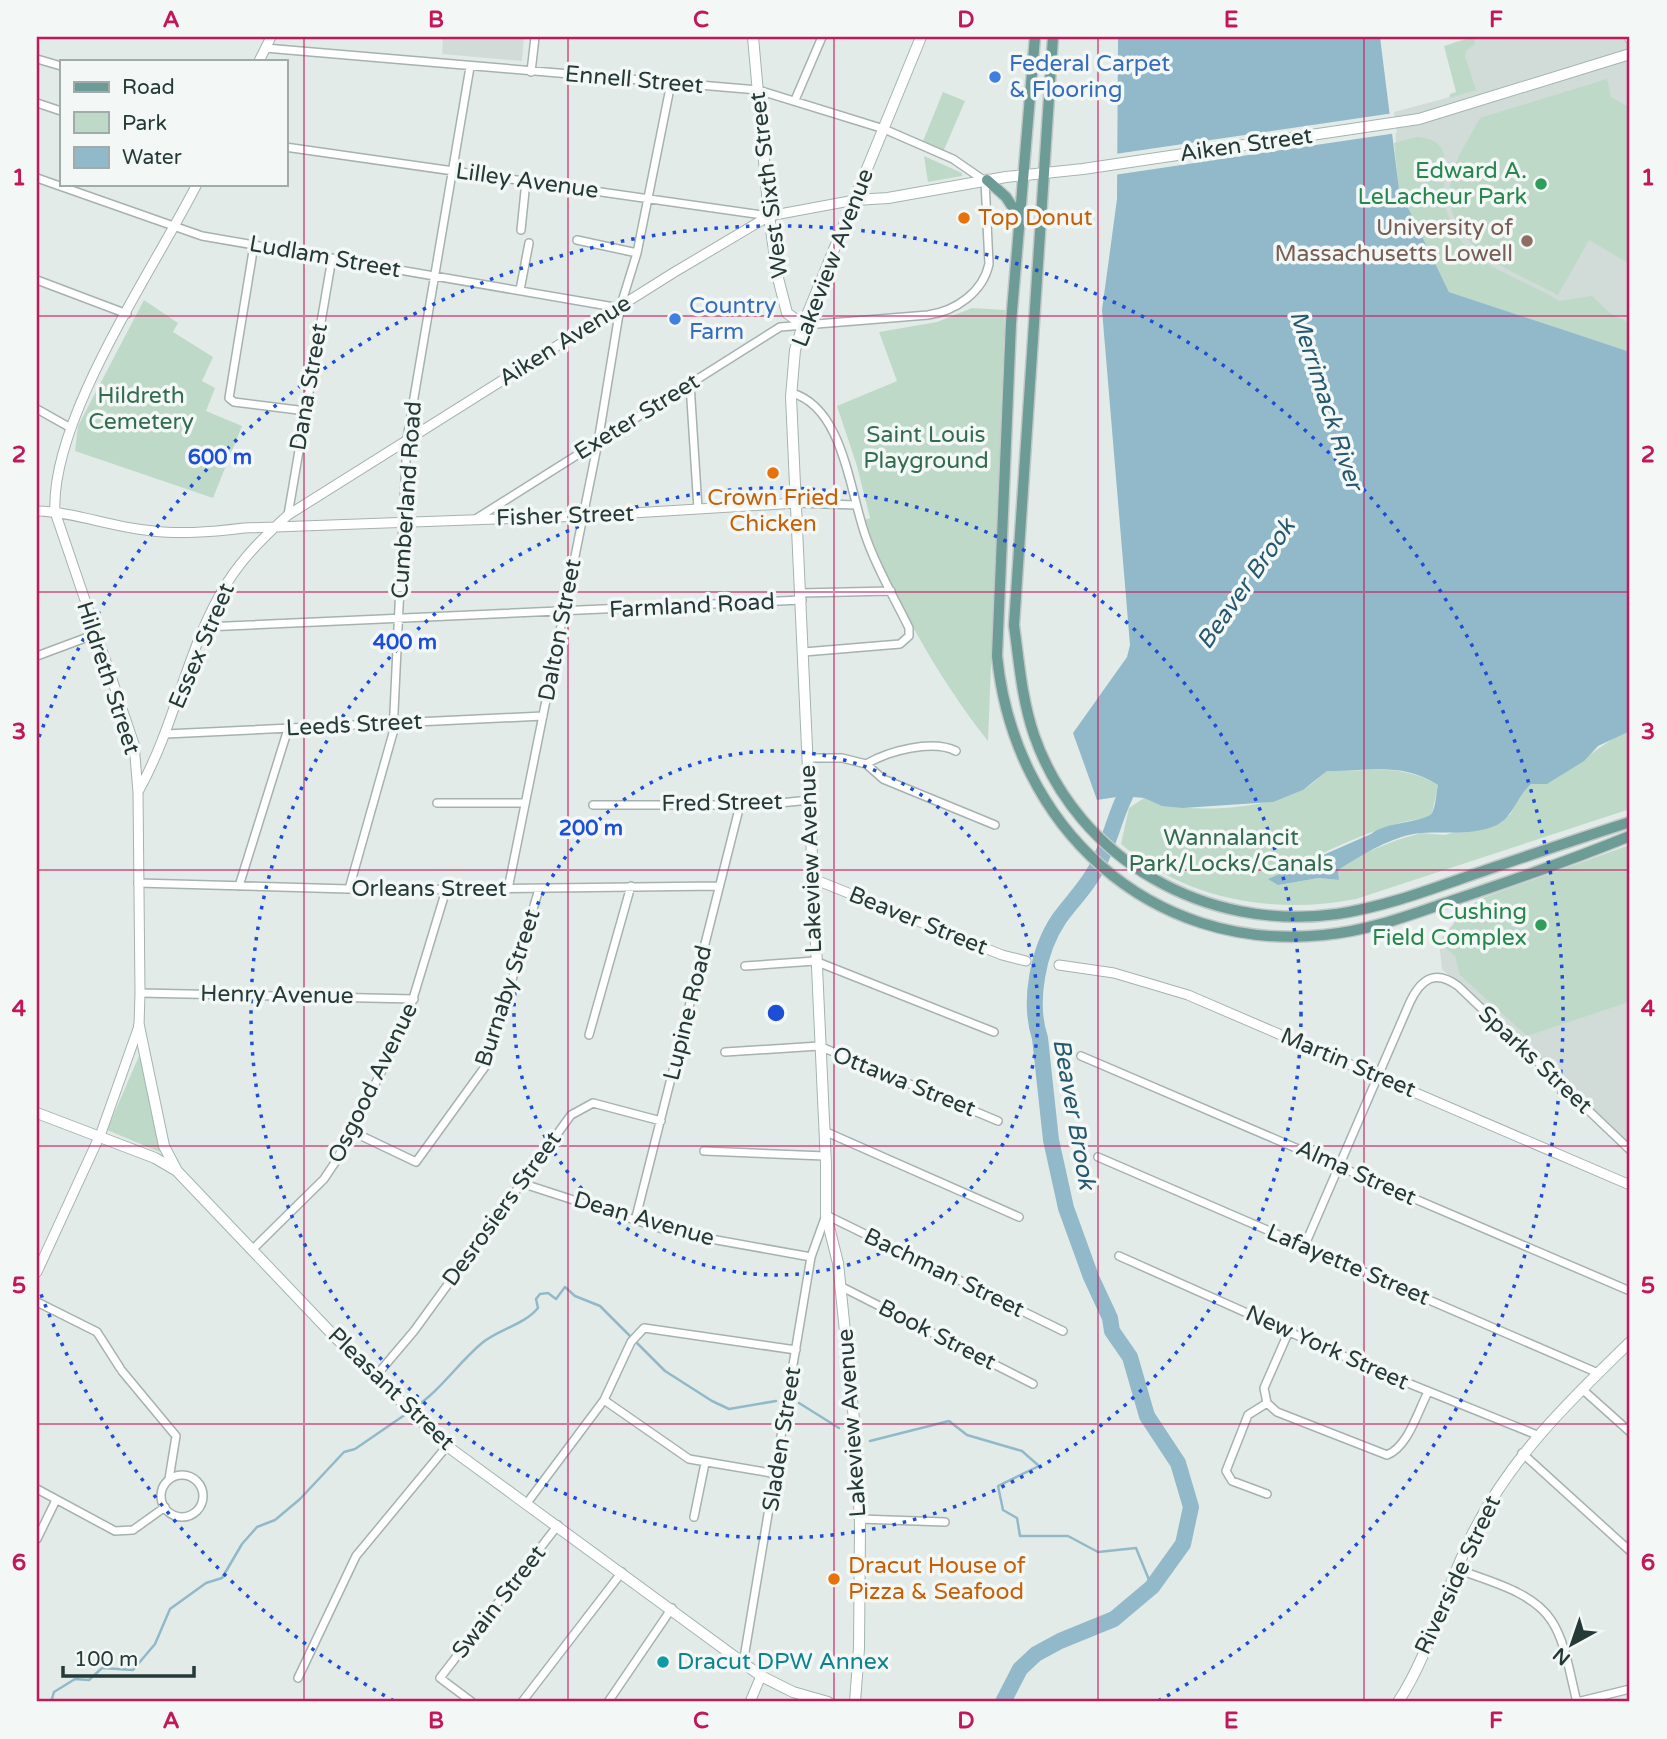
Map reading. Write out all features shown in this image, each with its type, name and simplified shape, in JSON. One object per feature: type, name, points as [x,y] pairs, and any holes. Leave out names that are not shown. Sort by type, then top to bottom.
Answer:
[{"type":"main road","name":"West Sixth Street","points":[[753,37],[769,216],[778,278],[787,313],[803,325]]},
{"type":"main road","name":"Lakeview Avenue","points":[[855,1702],[859,1648],[860,1519],[856,1439],[838,1263],[825,1215],[824,1131],[792,393],[795,349],[803,325],[921,37]]},
{"type":"main road","points":[[1035,37],[1026,175],[1019,216],[997,656],[1000,686],[1022,762],[1054,816],[1086,853],[1120,883],[1167,909],[1212,925],[1264,936],[1324,935],[1394,920],[1571,860],[1630,836]]},
{"type":"main road","points":[[1053,37],[1014,625],[1026,702],[1035,736],[1059,786],[1095,834],[1133,867],[1160,884],[1221,908],[1266,917],[1314,916],[1409,898],[1630,822]]},
{"type":"main road","name":"Aiken Street","points":[[855,200],[888,198],[1026,175],[1098,167],[1406,121],[1630,54]]},
{"type":"main road","points":[[986,181],[1006,197],[1019,216]]},
{"type":"main road","points":[[139,1026],[164,1146],[177,1171]]},
{"type":"main road","name":"Pleasant Street","points":[[37,1113],[155,1158],[177,1171],[375,1377],[447,1446],[672,1608],[743,1664],[793,1692],[828,1702]]},
{"type":"main road","name":"Riverside Street","points":[[1405,1690],[1487,1506],[1537,1435],[1630,1342]]},
{"type":"main road","points":[[1398,1702],[1405,1690]]},
{"type":"street","points":[[259,60],[271,37]]},
{"type":"street","points":[[531,72],[534,37]]},
{"type":"street","points":[[795,100],[821,37]]},
{"type":"street","name":"Ennell Street","points":[[265,48],[758,90],[884,129],[953,159],[986,181]]},
{"type":"street","points":[[37,59],[60,66]]},
{"type":"street","name":"Cumberland Road","points":[[349,889],[394,723],[407,439],[470,67]]},
{"type":"street","name":"Dalton Street","points":[[508,889],[598,442],[621,309],[637,253],[671,83]]},
{"type":"street","points":[[37,103],[60,111]]},
{"type":"street","name":"Lilley Avenue","points":[[287,147],[769,216]]},
{"type":"street","name":"Ludlam Street","points":[[37,178],[175,229],[621,309]]},
{"type":"street","points":[[521,230],[526,181]]},
{"type":"street","name":"Exeter Street","points":[[474,520],[780,327],[928,315],[943,313],[961,303],[986,277],[989,264],[986,181]]},
{"type":"street","name":"Hildreth Street","points":[[37,1272],[100,1136],[139,1026],[140,993],[138,792],[134,744],[55,512],[54,499],[69,427],[196,186]]},
{"type":"street","name":"Aiken Avenue","points":[[288,515],[621,309],[673,273],[769,216],[855,200]]},
{"type":"street","points":[[577,240],[637,253]]},
{"type":"street","points":[[520,290],[529,243]]},
{"type":"street","points":[[254,245],[229,398],[234,402],[306,411]]},
{"type":"street","name":"Dana Street","points":[[288,515],[332,258]]},
{"type":"street","points":[[37,280],[127,314]]},
{"type":"street","points":[[690,384],[698,509]]},
{"type":"street","points":[[792,393],[811,400],[828,424],[843,455],[867,541],[909,628],[909,636],[900,645],[804,652]]},
{"type":"street","points":[[37,409],[69,427]]},
{"type":"street","name":"Fisher Street","points":[[273,529],[583,516],[797,503],[856,505]]},
{"type":"street","points":[[37,511],[55,512],[144,530],[199,533],[244,528],[273,529]]},
{"type":"street","name":"Essex Street","points":[[138,792],[166,734],[205,627],[234,572],[288,515]]},
{"type":"street","name":"Farmland Road","points":[[205,627],[564,612],[891,592]]},
{"type":"street","points":[[37,656],[96,634]]},
{"type":"street","name":"Leeds Street","points":[[166,734],[543,716]]},
{"type":"street","points":[[239,886],[288,729]]},
{"type":"street","points":[[866,764],[881,756],[938,745],[956,751]]},
{"type":"street","points":[[808,758],[842,758],[866,764],[883,779],[995,825]]},
{"type":"street","name":"Fred Street","points":[[593,805],[740,805],[810,800]]},
{"type":"street","points":[[437,803],[525,803]]},
{"type":"street","name":"Lupine Road","points":[[635,1221],[740,805]]},
{"type":"street","name":"Beaver Street","points":[[811,878],[1002,955],[1026,961]]},
{"type":"street","name":"Orleans Street","points":[[138,883],[446,890],[719,886]]},
{"type":"street","points":[[589,1035],[631,887]]},
{"type":"street","name":"Burnaby Street","points":[[351,1131],[416,1162],[474,1087],[487,1063],[539,889]]},
{"type":"street","name":"Osgood Avenue","points":[[253,1249],[328,1174],[405,1025],[446,890]]},
{"type":"street","points":[[745,966],[815,961],[994,1032]]},
{"type":"street","name":"Martin Street","points":[[1059,965],[1114,973],[1166,987],[1380,1076],[1630,1185]]},
{"type":"street","name":"Sparks Street","points":[[1380,1076],[1415,990],[1420,983],[1437,976],[1448,979],[1630,1150]]},
{"type":"street","name":"Henry Avenue","points":[[140,993],[414,999]]},
{"type":"street","name":"Ottawa Street","points":[[726,1052],[819,1046],[998,1121]]},
{"type":"street","name":"Alma Street","points":[[1081,1056],[1630,1291]]},
{"type":"street","points":[[1304,1247],[1380,1076]]},
{"type":"street","name":"Desrosiers Street","points":[[375,1377],[414,1331],[560,1127],[593,1103],[661,1121]]},
{"type":"street","points":[[824,1131],[1019,1217]]},
{"type":"street","points":[[704,1151],[825,1156]]},
{"type":"street","name":"Lafayette Street","points":[[1098,1157],[1598,1373]]},
{"type":"street","name":"Dean Avenue","points":[[521,1183],[635,1221],[684,1234],[811,1257]]},
{"type":"street","name":"Sladen Street","points":[[743,1664],[777,1475],[811,1257],[825,1215]]},
{"type":"street","name":"Bachman Street","points":[[825,1215],[1063,1331]]},
{"type":"street","name":"New York Street","points":[[1119,1256],[1428,1392],[1537,1435]]},
{"type":"street","name":"Book Street","points":[[840,1286],[1033,1384]]},
{"type":"street","points":[[37,1303],[97,1332],[121,1370],[176,1436],[169,1479],[162,1490],[165,1507],[172,1514],[186,1516],[198,1510],[203,1497],[201,1488],[192,1478],[179,1475],[169,1479]]},
{"type":"street","points":[[527,1503],[604,1400],[631,1342],[644,1328],[796,1350]]},
{"type":"street","points":[[1289,1331],[1264,1388],[1267,1403],[1277,1412],[1380,1455],[1391,1455],[1403,1441],[1428,1392]]},
{"type":"street","points":[[1581,1389],[1630,1432]]},
{"type":"street","points":[[604,1400],[681,1455],[705,1463],[777,1475]]},
{"type":"street","points":[[1267,1403],[1248,1415],[1226,1471],[1232,1481],[1267,1494]]},
{"type":"street","points":[[298,1678],[356,1556],[447,1446]]},
{"type":"street","points":[[1522,1453],[1630,1551]]},
{"type":"street","points":[[694,1517],[705,1463]]},
{"type":"street","points":[[37,1489],[115,1531],[134,1530],[165,1507]]},
{"type":"street","points":[[37,1539],[55,1500]]},
{"type":"street","points":[[860,1519],[946,1522]]},
{"type":"street","name":"Swain Street","points":[[472,1702],[440,1678],[558,1525]]},
{"type":"street","points":[[1457,1569],[1516,1593],[1546,1613],[1557,1632],[1577,1702],[1630,1689]]},
{"type":"street","points":[[522,1702],[622,1572]]},
{"type":"street","points":[[608,1702],[672,1608]]},
{"type":"street","points":[[750,1702],[761,1676]]},
{"type":"street","points":[[1405,1690],[1407,1702]]},
{"type":"shaded area","points":[[443,37],[524,37],[522,61],[442,54]]},
{"type":"shaded area","name":"University of Massachusetts Lowell","points":[[1472,37],[1630,37],[1630,352],[1553,328],[1399,189],[1394,112],[1465,93],[1452,43]]},
{"type":"shaded area","name":"Cushing Field Complex","points":[[1630,845],[1630,1143],[1442,969],[1439,942],[1466,908],[1483,898]]},
{"type":"green space","points":[[1474,37],[1475,44],[1466,51],[1465,57],[1476,90],[1449,98],[1450,94],[1456,92],[1444,46]]},
{"type":"green space","name":"Edward A. LeLacheur Park","points":[[1607,79],[1611,97],[1630,108],[1630,259],[1628,263],[1589,240],[1558,295],[1499,264],[1466,238],[1455,220],[1450,200],[1452,176],[1460,154],[1480,118]]},
{"type":"green space","points":[[943,92],[965,101],[944,150],[923,141]]},
{"type":"green space","points":[[1417,137],[1429,139],[1442,150],[1446,210],[1460,239],[1471,251],[1499,270],[1559,301],[1592,296],[1610,313],[1630,323],[1630,352],[1449,292],[1399,189],[1394,143]]},
{"type":"green space","points":[[924,156],[962,173],[962,176],[928,182]]},
{"type":"green space","name":"Hildreth Cemetery","points":[[144,300],[178,323],[173,332],[213,357],[202,381],[215,388],[206,411],[242,426],[213,498],[75,451],[78,426]]},
{"type":"green space","name":"Saint Louis Playground","points":[[972,308],[1005,310],[988,741],[934,664],[902,606],[875,548],[865,520],[870,518],[857,466],[837,406],[897,381],[879,332],[937,322]]},
{"type":"green space","name":"Wannalancit Park/Locks/Canals","points":[[1624,731],[1630,731],[1630,809],[1356,899],[1294,905],[1232,898],[1173,878],[1146,863],[1121,844],[1129,808],[1144,798],[1179,807],[1244,806],[1300,791],[1327,771],[1397,771],[1410,773],[1438,785],[1432,813],[1424,819],[1384,828],[1337,847],[1308,861],[1278,885],[1319,878],[1339,880],[1338,870],[1367,852],[1397,840],[1421,833],[1445,835],[1510,815],[1521,793],[1531,784],[1547,784]]},
{"type":"green space","name":"Cushing Field Complex","points":[[1630,845],[1630,1005],[1626,1003],[1527,1036],[1460,975],[1455,956],[1439,942],[1466,908],[1483,898]]},
{"type":"green space","points":[[139,1056],[142,1058],[160,1152],[107,1130]]},
{"type":"water","name":"Merrimack River","points":[[1118,37],[1380,37],[1399,189],[1449,292],[1630,352],[1630,731],[1598,746],[1584,761],[1547,784],[1531,784],[1508,816],[1497,825],[1469,832],[1422,833],[1400,838],[1338,870],[1339,880],[1319,878],[1278,885],[1268,879],[1377,830],[1428,816],[1433,810],[1438,785],[1397,770],[1327,771],[1303,790],[1273,802],[1183,808],[1162,806],[1144,798],[1123,796],[1097,800],[1073,733],[1127,657],[1130,645],[1102,310],[1117,199]]},
{"type":"pier","points":[[1394,113],[1397,133],[1114,175],[1115,154]]},
{"type":"waterway","name":"Beaver Brook","points":[[1003,1702],[1020,1669],[1036,1654],[1114,1619],[1152,1587],[1183,1544],[1191,1507],[1178,1463],[1147,1416],[1130,1357],[1112,1331],[1110,1318],[1091,1277],[1066,1208],[1051,1140],[1035,1009],[1037,977],[1045,946],[1059,919],[1093,874],[1123,800],[1135,779]]},
{"type":"waterway","points":[[414,1408],[433,1393],[482,1343],[532,1314],[538,1308],[536,1299],[540,1294],[548,1293],[556,1299],[565,1287],[575,1296],[600,1306],[665,1371],[712,1401],[729,1409],[776,1401]]},
{"type":"waterway","points":[[799,1403],[839,1428]]},
{"type":"waterway","points":[[51,1702],[54,1692],[75,1679],[89,1680],[102,1668],[133,1670],[155,1644],[170,1609],[206,1583],[222,1578],[242,1544],[257,1527],[275,1520],[300,1499],[344,1452],[355,1449],[409,1412]]},
{"type":"waterway","points":[[870,1441],[949,1421],[967,1435],[1022,1451],[1039,1466],[998,1486],[1003,1510],[1017,1518],[1020,1536],[1068,1536],[1098,1552],[1136,1548],[1152,1587]]},
{"type":"place","name":"Federal Carpet & Flooring","points":[[995,77]]},
{"type":"place","name":"Edward A. LeLacheur Park","points":[[1541,184]]},
{"type":"place","name":"Top Donut","points":[[964,218]]},
{"type":"place","name":"University of Massachusetts Lowell","points":[[1527,241]]},
{"type":"place","name":"Country Farm","points":[[675,319]]},
{"type":"place","name":"Crown Fried Chicken","points":[[773,473]]},
{"type":"place","name":"Cushing Field Complex","points":[[1541,925]]},
{"type":"place","name":"Dracut House of Pizza & Seafood","points":[[834,1579]]},
{"type":"place","name":"Dracut DPW Annex","points":[[663,1662]]}]
